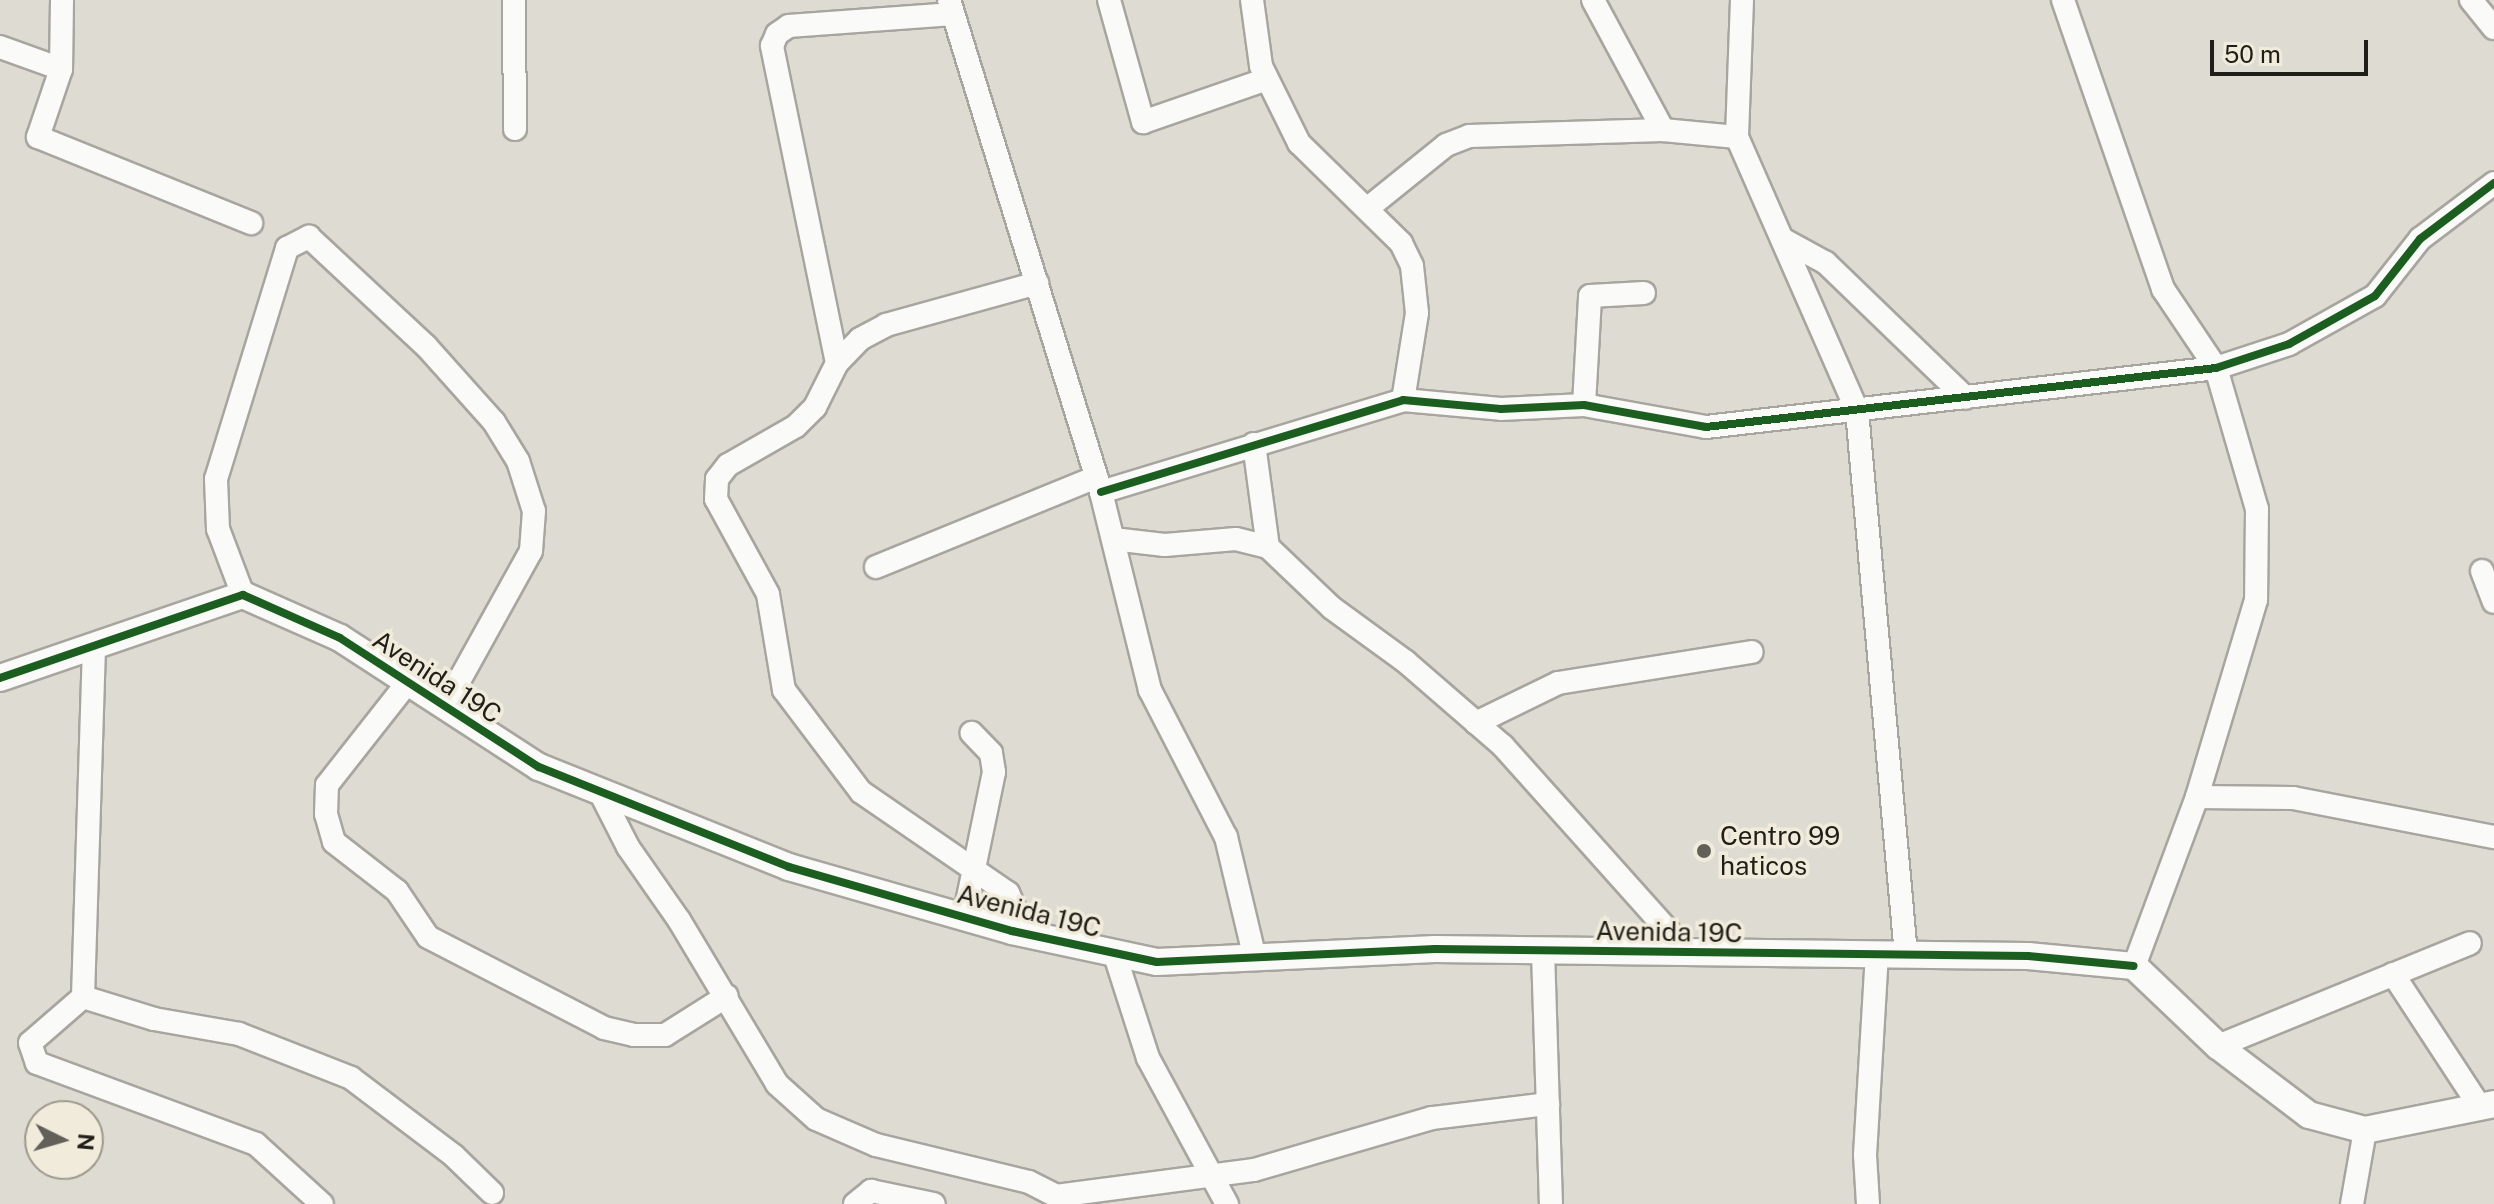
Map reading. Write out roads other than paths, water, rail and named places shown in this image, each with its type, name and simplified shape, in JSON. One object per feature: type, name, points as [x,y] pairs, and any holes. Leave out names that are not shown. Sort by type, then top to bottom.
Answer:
[{"type":"street","points":[[62,0],[61,69],[38,137],[251,223]]},
{"type":"street","points":[[514,0],[515,129]]},
{"type":"street","points":[[1109,0],[1143,122],[1267,79]]},
{"type":"street","points":[[1252,0],[1267,79],[1299,143],[1401,243],[1412,266],[1417,313],[1403,400]]},
{"type":"street","points":[[1593,0],[1663,130]]},
{"type":"street","points":[[1742,0],[1737,137],[1857,411],[1906,955]]},
{"type":"street","points":[[2063,0],[2163,289],[2216,368],[2257,509],[2256,600],[2197,797],[2134,966],[2218,1046],[2309,1115],[2365,1130],[2487,1106],[2393,974]]},
{"type":"street","points":[[2471,0],[2494,28]]},
{"type":"street","points":[[837,363],[772,46],[777,34],[789,26],[951,7],[1099,484],[1150,690],[1226,837],[1255,959]]},
{"type":"street","points":[[0,47],[61,69]]},
{"type":"street","points":[[1368,208],[1446,145],[1469,136],[1663,130],[1737,137]]},
{"type":"street","points":[[876,567],[1099,484],[1254,444],[1403,400],[1501,409],[1584,405],[1706,427],[2216,368],[2289,344],[2375,296],[2420,239],[2494,183]]},
{"type":"street","points":[[0,678],[94,647],[193,608],[243,595],[218,529],[216,479],[287,248],[309,237],[426,346],[494,422],[518,461],[534,511],[531,551],[445,706]]},
{"type":"street","points":[[1782,239],[1826,263],[1966,398]]},
{"type":"street","points":[[1026,934],[1008,893],[861,792],[784,690],[768,594],[716,499],[717,479],[728,465],[796,426],[829,386],[837,363],[860,339],[886,325],[1037,283]]},
{"type":"street","points":[[1584,405],[1590,296],[1644,293]]},
{"type":"street","points":[[1254,444],[1268,547]]},
{"type":"street","points":[[1113,539],[1165,545],[1236,539],[1268,547],[1332,608],[1406,662],[1503,746],[1687,952]]},
{"type":"street","points":[[2482,571],[2494,602]]},
{"type":"street","name":"Avenida 19C","points":[[243,595],[340,638],[539,767],[789,867],[1026,934],[1157,962],[1435,949],[2028,956],[2134,966]]},
{"type":"street","points":[[94,647],[83,997],[30,1043],[37,1063],[256,1144],[322,1204]]},
{"type":"street","points":[[1476,723],[1558,683],[1752,652]]},
{"type":"street","points":[[408,682],[327,785],[326,814],[334,842],[397,891],[428,937],[604,1028],[634,1035],[665,1035],[727,996]]},
{"type":"street","points":[[964,917],[970,867],[994,772],[991,753],[972,733]]},
{"type":"street","points":[[599,790],[628,847],[727,996],[777,1084],[816,1119],[876,1145],[1029,1182],[1051,1200],[1254,1170],[1432,1118],[1548,1104]]},
{"type":"street","points":[[2197,797],[2293,798],[2494,837]]},
{"type":"street","points":[[2218,1046],[2470,943]]},
{"type":"street","points":[[1543,951],[1551,1204]]},
{"type":"street","points":[[1114,952],[1148,1058],[1215,1174],[1227,1204]]},
{"type":"street","points":[[1868,1204],[1865,1155],[1877,955]]},
{"type":"street","points":[[83,997],[154,1019],[239,1034],[351,1078],[454,1156],[492,1193]]},
{"type":"street","points":[[2352,1204],[2365,1130]]},
{"type":"street","points":[[855,1204],[871,1191],[934,1204]]},
{"type":"place","name":"Centro 99 haticos","points":[[1704,851]]}]
